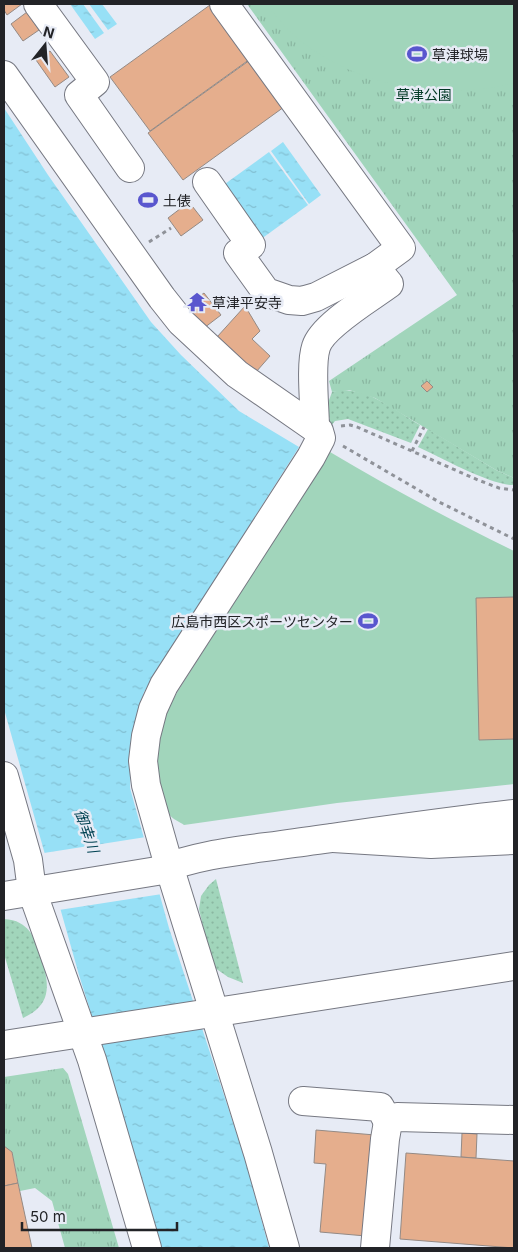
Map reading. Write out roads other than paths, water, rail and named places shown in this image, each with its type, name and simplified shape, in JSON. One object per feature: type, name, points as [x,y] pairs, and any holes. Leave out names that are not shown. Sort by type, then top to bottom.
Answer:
[{"type":"main road","points":[[38,4],[96,82],[79,94],[130,168]]},
{"type":"main road","points":[[207,182],[251,245],[238,253],[266,292],[277,297],[302,301],[327,293],[375,267],[401,248],[224,4]]},
{"type":"main road","points":[[4,75],[162,298],[182,322],[237,374],[318,433]]},
{"type":"main road","points":[[285,1248],[208,1014],[163,869],[144,773],[144,748],[153,709],[164,685],[306,465],[318,433],[314,368],[316,346],[326,329],[389,284],[375,267]]},
{"type":"main road","points":[[4,776],[28,860],[43,889],[89,1032],[92,1060],[146,1248]]},
{"type":"main road","points":[[4,896],[163,869],[220,854],[419,825],[514,814]]},
{"type":"main road","points":[[334,838],[431,844],[510,840]]},
{"type":"main road","points":[[4,1045],[514,966]]},
{"type":"main road","points":[[303,1101],[380,1107],[388,1122],[384,1139],[375,1248]]},
{"type":"main road","points":[[388,1122],[397,1117],[514,1120]]},
{"type":"water","points":[[70,4],[83,4],[104,33],[95,39]]},
{"type":"water","points":[[89,4],[102,4],[117,24],[108,30]]},
{"type":"water","name":"御幸川","points":[[4,108],[48,175],[151,322],[181,355],[239,411],[299,447],[144,692],[132,738],[130,788],[169,928],[246,1162],[269,1248],[160,1248],[115,1100],[108,1067],[79,975],[4,709]]},
{"type":"water","points":[[283,142],[321,195],[309,204],[271,151]]},
{"type":"water","points":[[269,152],[308,205],[257,242],[218,189]]},
{"type":"place","name":"草津球場","points":[[417,54]]},
{"type":"place","name":"土俵","points":[[148,200]]},
{"type":"place","name":"草津平安寺","points":[[197,302]]},
{"type":"place","name":"広島市西区スポーツセンター","points":[[368,621]]},
{"type":"park label","name":"草津公園","points":[[424,94]]}]
